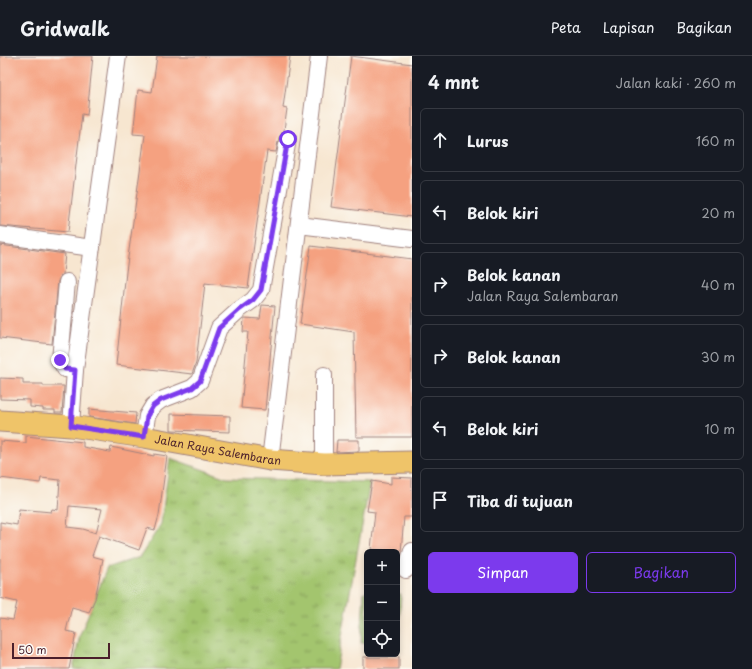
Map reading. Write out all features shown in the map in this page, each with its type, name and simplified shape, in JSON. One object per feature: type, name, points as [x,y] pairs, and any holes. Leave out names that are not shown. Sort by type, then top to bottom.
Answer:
[{"type":"main road","name":"Jalan Raya Salembaran","points":[[0,421],[71,426],[144,437],[270,460],[324,464],[412,462]]},
{"type":"lane","points":[[71,426],[75,370],[118,56]]},
{"type":"lane","points":[[270,460],[319,56]]},
{"type":"lane","points":[[144,437],[147,416],[153,406],[161,400],[192,388],[200,381],[219,328],[253,300],[261,290],[288,139]]},
{"type":"lane","points":[[299,225],[412,239]]},
{"type":"lane","points":[[0,236],[92,248]]},
{"type":"lane","points":[[67,282],[60,360],[65,369],[75,370]]},
{"type":"lane","points":[[324,375],[324,464]]},
{"type":"lane","points":[[406,570],[412,551]]},
{"type":"green space","points":[[170,458],[227,478],[370,482],[336,669],[73,669],[80,635],[107,568],[140,557],[161,524]]},
{"type":"green space","points":[[364,592],[364,643],[361,643]]},
{"type":"building","points":[[0,56],[93,56],[87,115],[82,114],[68,232],[0,226]]},
{"type":"building","points":[[157,56],[290,56],[283,108],[287,109],[284,130],[279,137],[276,152],[267,151],[248,288],[205,283],[196,363],[192,374],[116,365],[126,272],[145,135],[133,134],[138,90],[152,92]]},
{"type":"building","points":[[351,56],[412,64],[412,217],[331,207]]},
{"type":"building","points":[[0,245],[65,254],[63,274],[58,281],[52,344],[0,338]]},
{"type":"building","points":[[311,246],[412,259],[412,437],[356,437],[354,332],[300,324]]},
{"type":"building","points":[[262,305],[275,306],[265,410],[241,408],[248,332],[243,332],[244,318],[260,319]]},
{"type":"building","points":[[0,378],[23,379],[23,384],[64,386],[62,413],[55,413],[55,410],[43,410],[43,408],[30,407],[30,400],[0,399]]},
{"type":"building","points":[[89,409],[136,413],[135,424],[89,417]]},
{"type":"building","points":[[171,414],[230,416],[230,432],[171,430]]},
{"type":"building","points":[[26,436],[83,442],[83,447],[110,452],[111,447],[154,456],[154,454],[167,456],[159,515],[155,530],[147,528],[139,550],[99,536],[92,556],[103,559],[95,599],[89,612],[72,607],[66,631],[76,633],[69,669],[0,669],[0,618],[13,620],[17,602],[0,598],[0,522],[17,525],[19,509],[51,512],[52,509],[58,510],[60,480],[41,478],[40,483],[0,478],[0,441],[26,443]],"holes":[[[69,506],[102,509],[96,533],[83,529],[67,527]]]},
{"type":"building","points":[[337,440],[359,440],[359,451],[336,452]]},
{"type":"building","points":[[391,477],[412,478],[412,517],[404,517],[401,552],[400,549],[371,549],[375,512],[367,511],[372,481],[391,484]]},
{"type":"building","points":[[363,657],[399,657],[399,669],[363,669]]},
{"type":"route","points":[[60,360],[61,365],[65,369],[75,370],[71,426],[144,437],[147,416],[153,406],[161,400],[192,388],[200,381],[219,328],[228,319],[253,300],[261,290],[288,139]]}]
